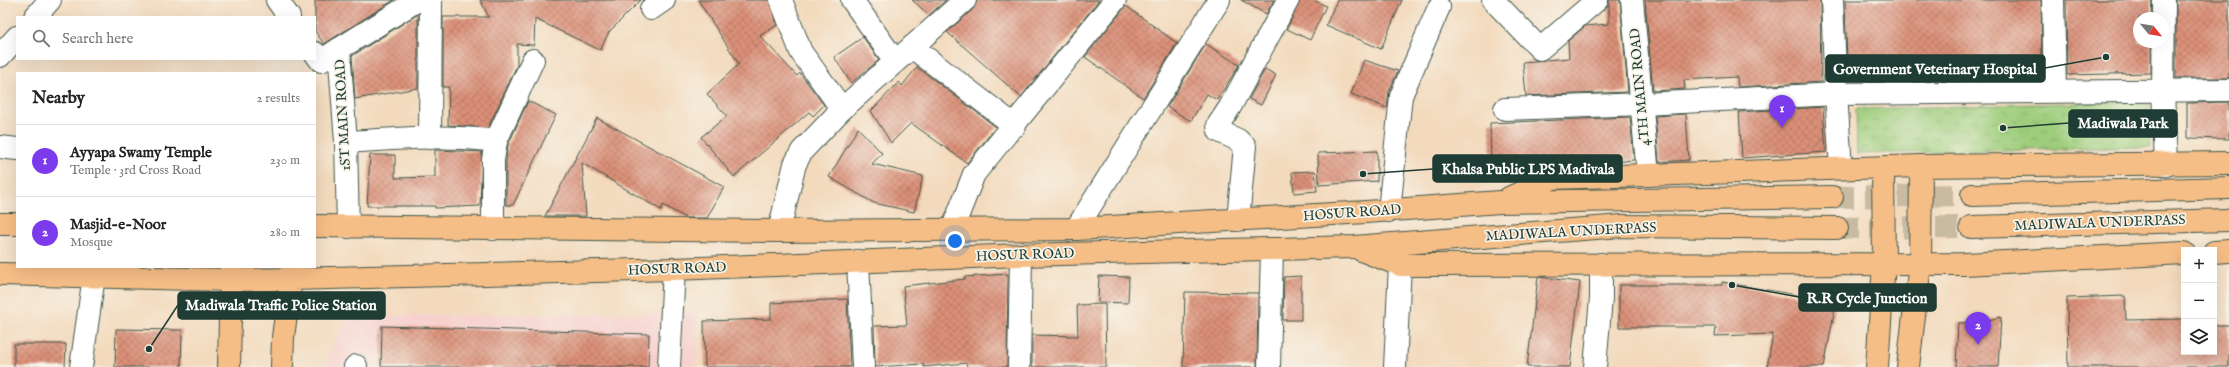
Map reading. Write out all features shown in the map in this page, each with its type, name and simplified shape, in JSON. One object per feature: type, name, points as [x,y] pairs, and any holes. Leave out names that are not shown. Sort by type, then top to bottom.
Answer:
[{"type":"main road","points":[[1500,202],[1553,178],[1921,166],[2166,165],[2229,163]]},
{"type":"main road","points":[[1908,367],[1920,264],[1921,166]]},
{"type":"main road","points":[[1877,367],[1884,263],[1883,167]]},
{"type":"main road","points":[[1972,195],[2229,188]]},
{"type":"main road","name":"MADIWALA UNDERPASS","points":[[1500,202],[1832,197]]},
{"type":"main road","name":"HOSUR ROAD","points":[[316,226],[779,231],[1076,229],[1389,211],[1500,202]]},
{"type":"main road","name":"MADIWALA UNDERPASS","points":[[1971,227],[2229,220]]},
{"type":"main road","points":[[0,224],[16,224]]},
{"type":"main road","name":"MADIWALA UNDERPASS","points":[[1354,247],[1622,226],[1837,228]]},
{"type":"main road","name":"HOSUR ROAD","points":[[0,274],[94,276],[231,273],[674,270],[1022,255],[1354,247]]},
{"type":"main road","points":[[1354,247],[1400,265],[1920,264],[2181,253]]},
{"type":"main road","points":[[2217,252],[2229,251]]},
{"type":"main road","points":[[228,367],[231,273]]},
{"type":"main road","points":[[282,367],[283,337],[292,273]]},
{"type":"street","points":[[36,16],[50,0]]},
{"type":"street","points":[[277,0],[288,16]]},
{"type":"street","name":"1ST MAIN ROAD","points":[[348,227],[346,142],[339,49],[418,0]]},
{"type":"street","points":[[430,138],[431,0]]},
{"type":"street","points":[[781,0],[801,52],[842,109]]},
{"type":"street","points":[[852,0],[895,61]]},
{"type":"street","points":[[779,231],[794,164],[802,151],[842,109],[965,0]]},
{"type":"street","points":[[952,230],[974,174],[1116,0]]},
{"type":"street","points":[[1076,229],[1219,0]]},
{"type":"street","points":[[1238,220],[1245,146],[1238,140],[1219,131],[1218,125],[1230,107],[1288,0]]},
{"type":"street","points":[[1494,0],[1540,49],[1597,0]]},
{"type":"street","name":"4TH MAIN ROAD","points":[[1632,0],[1643,104],[1648,174]]},
{"type":"street","points":[[1832,0],[1841,168]]},
{"type":"street","points":[[2053,0],[2055,91]]},
{"type":"street","points":[[2164,0],[2163,90],[2166,165]]},
{"type":"street","points":[[1389,211],[1401,96],[1438,7]]},
{"type":"street","points":[[0,56],[16,38]]},
{"type":"street","points":[[912,47],[1014,126]]},
{"type":"street","points":[[316,54],[321,61],[339,49]]},
{"type":"street","points":[[493,229],[493,160],[496,141],[533,60]]},
{"type":"street","points":[[1505,109],[1643,104],[1836,94],[2229,90]]},
{"type":"street","points":[[346,142],[430,138],[472,138],[496,141]]},
{"type":"street","points":[[0,147],[16,149]]},
{"type":"street","points":[[1269,367],[1272,249]]},
{"type":"street","points":[[1019,367],[1022,255]]},
{"type":"street","points":[[858,261],[863,367]]},
{"type":"street","points":[[1594,367],[1601,298],[1602,264]]},
{"type":"street","points":[[1395,367],[1400,265]]},
{"type":"street","points":[[669,367],[674,270]]},
{"type":"street","points":[[81,367],[94,276]]},
{"type":"shaded area","points":[[697,313],[696,367],[324,367],[347,316]]},
{"type":"green space","points":[[2149,101],[2150,147],[1857,154],[1856,109]]},
{"type":"building","points":[[315,0],[394,0],[324,44],[316,32]]},
{"type":"building","points":[[480,0],[641,0],[609,32],[600,50],[535,19],[534,45],[517,44],[517,65],[488,128],[448,125],[449,87],[443,87],[443,17],[489,17]]},
{"type":"building","points":[[698,0],[769,0],[777,25],[760,36],[797,76],[800,73],[824,105],[813,116],[809,112],[734,177],[701,137],[727,116],[707,94],[739,64]]},
{"type":"building","points":[[912,0],[946,0],[929,15]]},
{"type":"building","points":[[977,0],[1099,0],[1021,97],[947,32],[973,9]]},
{"type":"building","points":[[1241,0],[1274,0],[1266,14]]},
{"type":"building","points":[[1300,0],[1314,0],[1326,6],[1310,40],[1287,29]]},
{"type":"building","points":[[1337,0],[1402,0],[1381,49],[1326,25]]},
{"type":"building","points":[[1609,0],[1620,0],[1628,92],[1526,96],[1523,62],[1569,58],[1568,41],[1585,26],[1609,24]]},
{"type":"building","points":[[1645,0],[1820,0],[1821,82],[1738,87],[1737,77],[1684,80],[1685,89],[1653,91]]},
{"type":"building","points":[[1845,0],[2041,0],[2042,64],[1983,68],[1983,63],[1907,68],[1907,62],[1847,64]]},
{"type":"building","points":[[2066,0],[2152,0],[2151,12],[2133,12],[2133,48],[2151,48],[2151,73],[2067,75]]},
{"type":"building","points":[[2176,0],[2229,0],[2229,78],[2176,78]]},
{"type":"building","points":[[1126,6],[1177,43],[1143,98],[1085,57]]},
{"type":"building","points":[[418,14],[418,88],[355,99],[352,56]]},
{"type":"building","points":[[863,37],[879,60],[851,83],[834,57]]},
{"type":"building","points":[[1206,44],[1239,65],[1217,100],[1207,94],[1191,121],[1167,107]]},
{"type":"building","points":[[1364,60],[1398,71],[1389,91],[1387,108],[1351,94]]},
{"type":"building","points":[[917,67],[996,127],[967,163],[911,123],[891,143],[871,111],[899,82],[902,86]]},
{"type":"building","points":[[1265,69],[1276,75],[1261,105],[1249,99]]},
{"type":"building","points":[[528,101],[556,115],[513,205],[506,205],[506,161],[508,145]]},
{"type":"building","points":[[2229,102],[2229,139],[2187,138],[2187,103]]},
{"type":"building","points":[[1823,107],[1826,152],[1742,158],[1739,112]]},
{"type":"building","points":[[1686,114],[1689,160],[1659,162],[1655,116]]},
{"type":"building","points":[[1630,117],[1634,160],[1596,164],[1491,166],[1490,123]]},
{"type":"building","points":[[597,118],[724,187],[707,218],[686,218],[663,205],[661,210],[582,163],[586,216],[545,216]]},
{"type":"building","points":[[858,128],[882,153],[872,164],[923,176],[914,212],[874,203],[829,177]]},
{"type":"building","points":[[435,150],[482,152],[480,206],[435,208],[435,206],[367,206],[370,155],[395,155],[395,178],[435,177]]},
{"type":"building","points":[[1377,151],[1377,181],[1319,185],[1318,153]]},
{"type":"building","points":[[1315,171],[1317,191],[1294,193],[1292,172]]},
{"type":"building","points":[[1008,274],[1007,367],[967,367],[966,363],[924,367],[923,364],[875,367],[874,326],[907,325],[903,286],[965,279],[964,277]]},
{"type":"building","points":[[1099,276],[1129,277],[1128,303],[1098,302]]},
{"type":"building","points":[[1301,276],[1301,320],[1283,320],[1284,277]]},
{"type":"building","points":[[1538,277],[1580,282],[1570,367],[1527,367]]},
{"type":"building","points":[[1722,282],[1836,302],[1824,367],[1767,367],[1773,334],[1715,336],[1716,327],[1619,327],[1619,285],[1722,285]]},
{"type":"building","points":[[1185,292],[1258,293],[1257,367],[1183,367]]},
{"type":"building","points":[[2125,296],[2126,320],[2181,319],[2181,355],[2217,355],[2217,325],[2229,325],[2229,367],[2068,367],[2067,298]]},
{"type":"building","points":[[847,299],[850,367],[705,367],[704,321],[771,319],[771,303]]},
{"type":"building","points":[[1105,304],[1106,367],[1032,367],[1032,335],[1078,336],[1077,305]]},
{"type":"building","points":[[2001,317],[1998,367],[1956,367],[1958,323],[1980,322]]},
{"type":"building","points":[[382,326],[649,334],[648,367],[381,367]]},
{"type":"building","points":[[116,329],[182,330],[181,367],[115,367]]},
{"type":"building","points":[[14,344],[66,344],[65,367],[14,367]]},
{"type":"tunnel","points":[[1832,197],[1972,195]]},
{"type":"tunnel","points":[[1837,228],[1971,227]]},
{"type":"place","name":"Government Veterinary Hospital","points":[[2106,57]]},
{"type":"place","name":"Ayyapa Swamy Temple","points":[[1782,128]]},
{"type":"place","name":"Madiwala Park","points":[[2003,128]]},
{"type":"place","name":"Khalsa Public LPS Madivala","points":[[1363,174]]},
{"type":"place","name":"R.R Cycle Junction","points":[[1732,285]]},
{"type":"place","name":"Masjid-e-Noor","points":[[1978,345]]},
{"type":"place","name":"Madiwala Traffic Police Station","points":[[149,349]]}]
